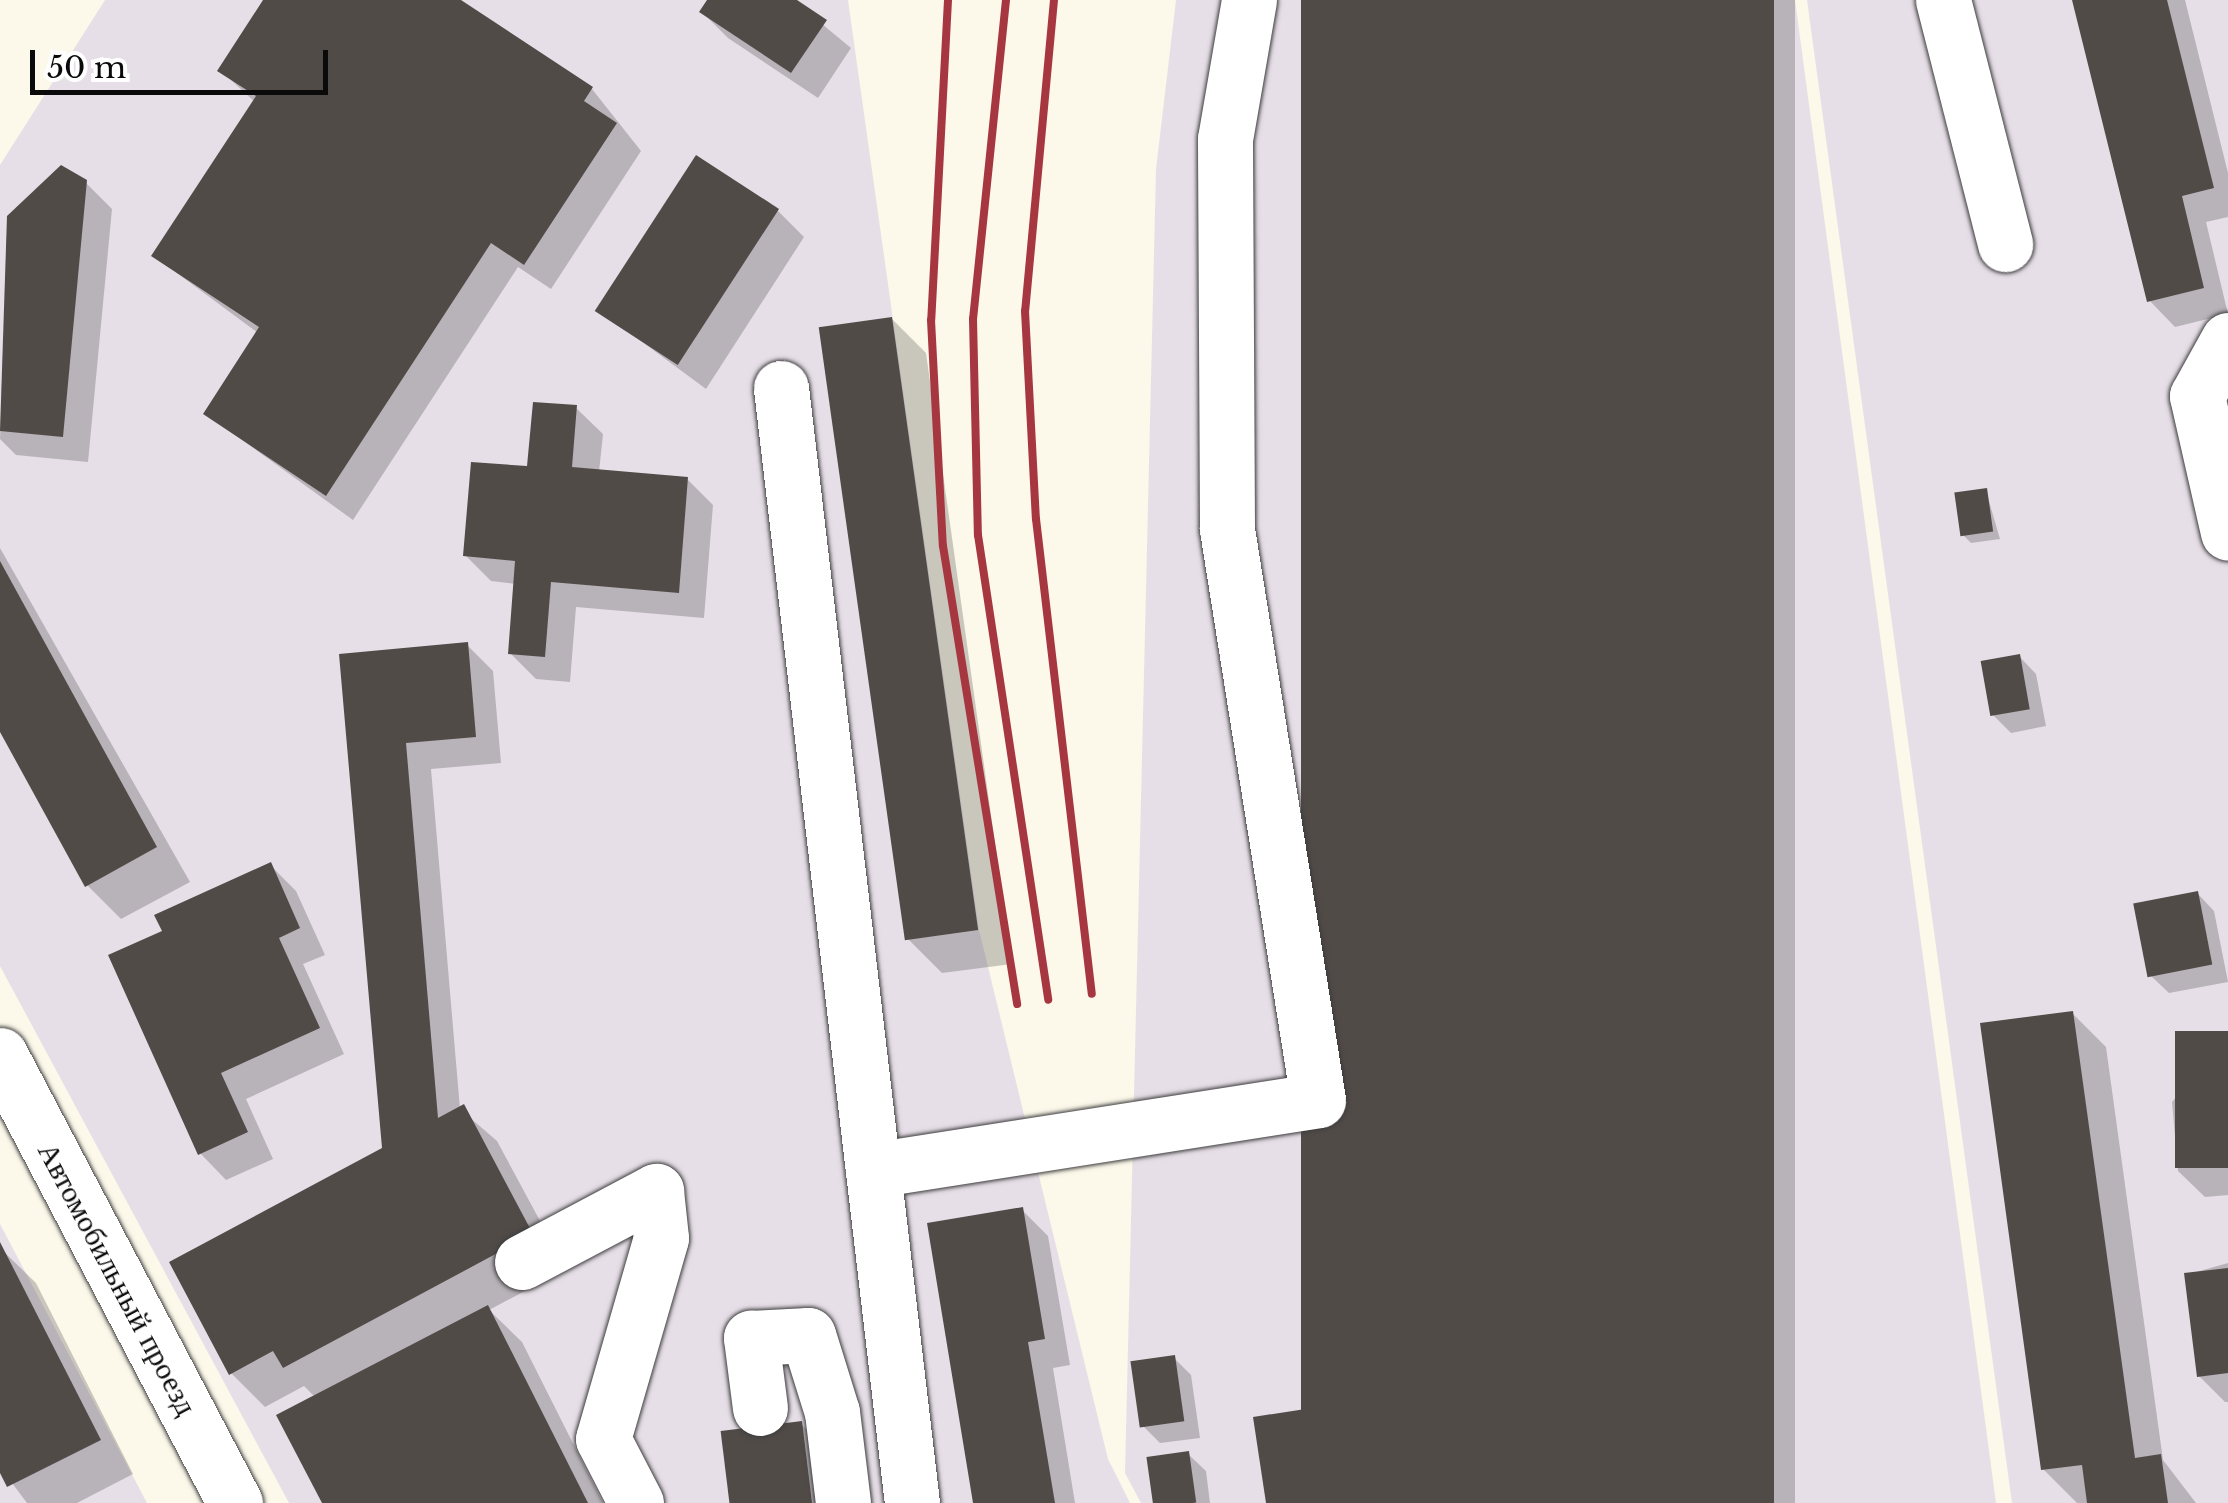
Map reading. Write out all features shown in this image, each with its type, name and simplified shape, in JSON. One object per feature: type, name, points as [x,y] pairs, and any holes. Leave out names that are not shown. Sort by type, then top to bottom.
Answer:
[{"type":"street","points":[[873,1170],[1318,1100],[1228,529],[1225,138],[1249,0]]},
{"type":"street","points":[[1943,0],[2006,244]]},
{"type":"street","points":[[2228,340],[2197,396],[2228,533]]},
{"type":"street","points":[[781,388],[912,1503]]},
{"type":"street","name":"Автомобильный проезд","points":[[0,1055],[234,1503]]},
{"type":"street","points":[[522,1262],[656,1190],[662,1238],[603,1439],[636,1503]]},
{"type":"street","points":[[760,1408],[751,1338],[808,1334],[832,1412],[843,1503]]},
{"type":"shaded area","points":[[105,0],[848,0],[979,930],[1108,1459],[1130,1503],[289,1503],[0,966],[0,165]]},
{"type":"shaded area","points":[[1176,0],[1795,0],[1996,1503],[1141,1503],[1125,1473],[1156,169]]},
{"type":"shaded area","points":[[1807,0],[2228,0],[2228,1503],[2012,1503]]},
{"type":"shaded area","points":[[0,1224],[147,1503],[0,1503]]},
{"type":"building","points":[[263,0],[461,0],[593,87],[584,101],[617,123],[524,265],[491,243],[326,496],[203,414],[259,327],[151,256],[256,96],[217,71]]},
{"type":"building","points":[[707,0],[797,0],[827,20],[791,73],[699,12]]},
{"type":"building","points":[[1301,0],[1774,0],[1774,1503],[1301,1503]]},
{"type":"building","points":[[2072,0],[2167,0],[2214,188],[2182,196],[2204,288],[2147,302]]},
{"type":"building","points":[[696,155],[779,209],[678,365],[595,311]]},
{"type":"building","points":[[61,165],[87,180],[63,437],[0,431],[7,216]]},
{"type":"building","points":[[892,317],[978,930],[905,940],[819,327]]},
{"type":"building","points":[[533,402],[577,405],[572,467],[688,477],[679,593],[551,582],[545,657],[508,654],[515,561],[463,556],[471,462],[527,466]]},
{"type":"building","points":[[1987,488],[1993,532],[1960,536],[1954,493]]},
{"type":"building","points":[[0,561],[157,847],[85,887],[0,732]]},
{"type":"building","points":[[468,642],[476,737],[406,743],[438,1118],[464,1104],[533,1234],[283,1368],[273,1351],[229,1375],[169,1262],[382,1148],[339,654]]},
{"type":"building","points":[[2020,654],[2030,709],[1990,716],[1981,661]]},
{"type":"building","points":[[271,862],[300,928],[279,938],[320,1028],[221,1073],[248,1132],[198,1155],[108,955],[162,931],[154,915]]},
{"type":"building","points":[[2198,891],[2212,965],[2148,977],[2133,904]]},
{"type":"building","points":[[2073,1011],[2135,1458],[2161,1454],[2168,1503],[2087,1503],[2082,1465],[2041,1470],[1980,1023]]},
{"type":"building","points":[[2175,1031],[2228,1031],[2228,1168],[2175,1168]]},
{"type":"building","points":[[1023,1207],[1045,1339],[1028,1342],[1055,1503],[973,1503],[927,1223]]},
{"type":"building","points":[[0,1242],[101,1440],[7,1487],[0,1473]]},
{"type":"building","points":[[2228,1268],[2228,1373],[2197,1377],[2184,1273]]},
{"type":"building","points":[[488,1305],[588,1503],[322,1503],[276,1415]]},
{"type":"building","points":[[1175,1355],[1184,1421],[1140,1428],[1130,1361]]},
{"type":"building","points":[[1357,1401],[1372,1503],[1266,1503],[1253,1417]]},
{"type":"building","points":[[802,1421],[812,1503],[729,1503],[721,1431]]},
{"type":"building","points":[[1189,1451],[1196,1502],[1153,1503],[1146,1457]]},
{"type":"railway","points":[[948,0],[931,320],[943,546],[1017,1004]]},
{"type":"railway","points":[[1006,0],[973,319],[978,535],[1048,1000]]},
{"type":"railway","points":[[1054,0],[1025,311],[1036,519],[1092,994]]}]
